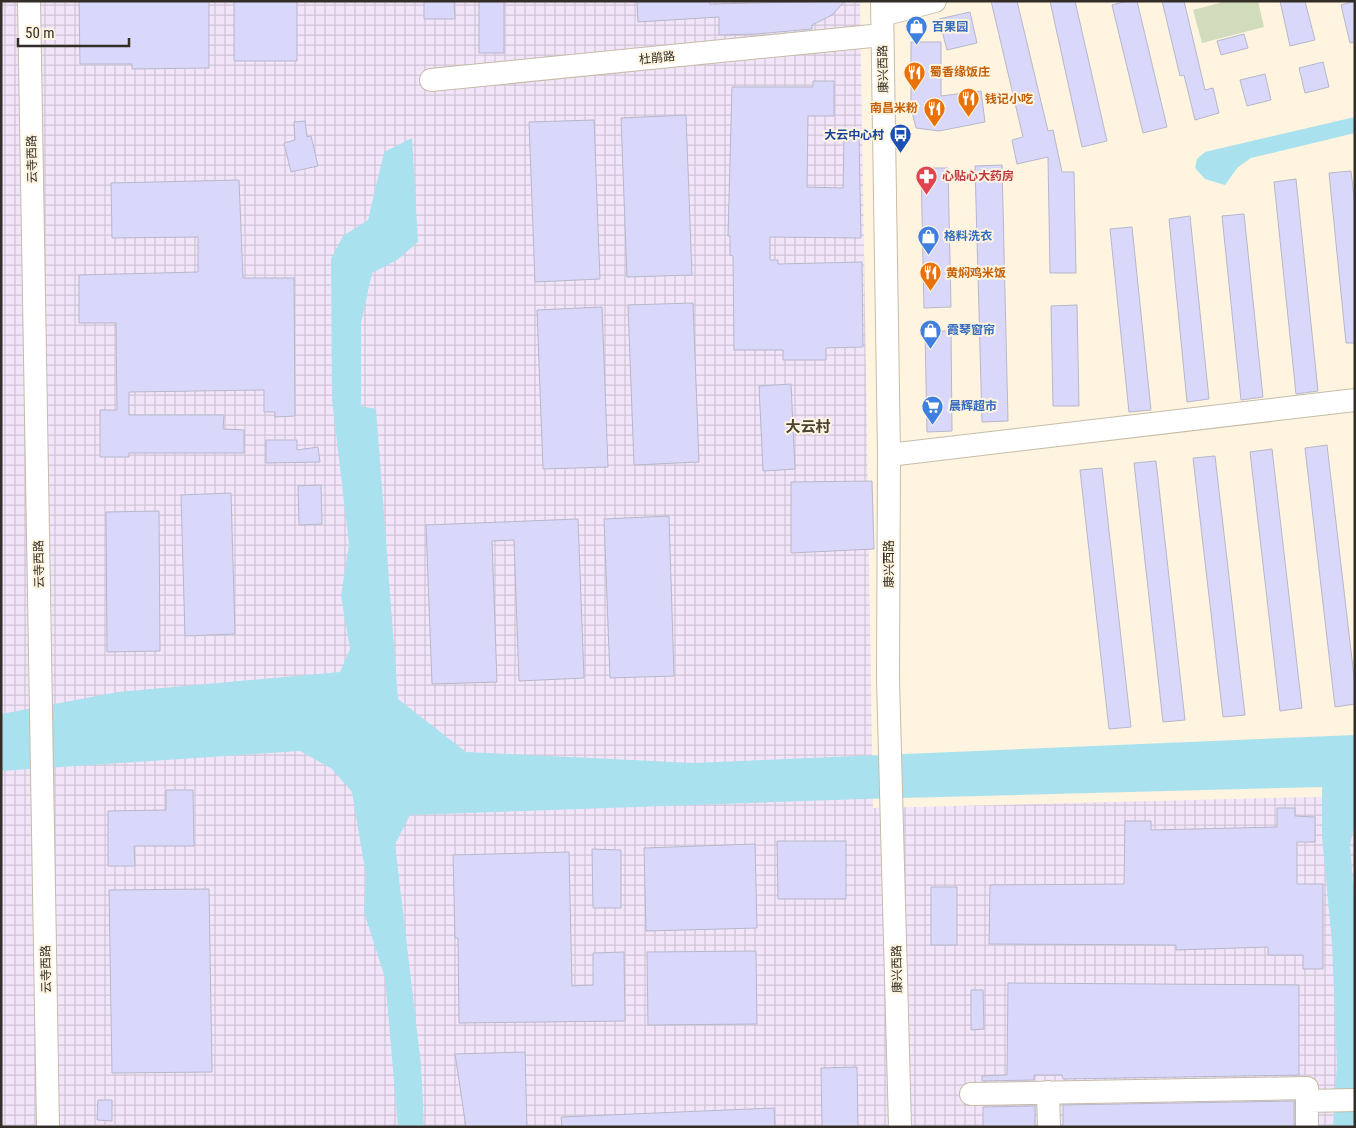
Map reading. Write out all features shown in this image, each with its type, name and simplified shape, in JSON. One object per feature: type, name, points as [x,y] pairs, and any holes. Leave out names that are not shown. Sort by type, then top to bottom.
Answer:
[{"type":"street","name":"云寺西路","points":[[29,1],[48,1127]]},
{"type":"street","name":"杜鹃路","points":[[431,80],[882,17],[935,1]]},
{"type":"street","name":"康兴西路","points":[[882,17],[889,455],[888,679],[895,873],[900,1127]]},
{"type":"street","points":[[889,455],[1355,400]]},
{"type":"street","points":[[971,1094],[1307,1088],[1307,1127]]},
{"type":"street","points":[[1048,1092],[1049,1127]]},
{"type":"street","points":[[1307,1101],[1355,1100]]},
{"type":"shaded area","points":[[1,1],[860,1],[873,808],[1355,796],[1355,1127],[1,1127]]},
{"type":"green space","points":[[1227,1],[1258,1],[1264,27],[1202,43],[1193,10]]},
{"type":"water","points":[[1355,117],[1355,133],[1251,158],[1238,167],[1225,185],[1205,179],[1195,168],[1197,159],[1205,152]]},
{"type":"water","points":[[412,138],[418,242],[397,260],[372,273],[361,323],[361,406],[376,409],[398,699],[466,752],[694,763],[1355,735],[1355,823],[1350,845],[1355,908],[1355,1127],[1333,1127],[1337,1065],[1332,943],[1322,836],[1322,787],[863,799],[410,815],[395,844],[421,1065],[424,1127],[398,1127],[385,978],[364,912],[366,876],[352,792],[332,769],[300,751],[1,771],[1,714],[118,692],[340,672],[350,649],[341,596],[349,544],[332,400],[331,259],[343,236],[368,220],[384,152]]},
{"type":"building","points":[[79,1],[209,1],[209,68],[132,69],[132,64],[80,64]]},
{"type":"building","points":[[234,1],[297,1],[297,61],[234,61]]},
{"type":"building","points":[[424,1],[454,1],[455,19],[424,19]]},
{"type":"building","points":[[479,1],[504,1],[504,53],[479,53]]},
{"type":"building","points":[[637,1],[709,1],[710,4],[845,1],[832,15],[812,25],[812,29],[719,35],[719,17],[638,22]]},
{"type":"building","points":[[991,1],[1017,1],[1048,131],[1053,130],[1062,172],[1074,172],[1076,273],[1050,273],[1048,157],[1017,164],[1012,140],[1023,137]]},
{"type":"building","points":[[1050,1],[1075,1],[1107,141],[1082,147]]},
{"type":"building","points":[[1127,1],[1137,1],[1167,127],[1143,133],[1112,5]]},
{"type":"building","points":[[1162,1],[1184,1],[1205,90],[1213,88],[1219,113],[1195,120],[1184,75],[1180,76]]},
{"type":"building","points":[[1280,1],[1305,1],[1315,40],[1290,46]]},
{"type":"building","points":[[1355,1],[1355,42],[1350,43],[1341,5]]},
{"type":"building","points":[[970,12],[977,43],[947,50],[939,19]]},
{"type":"building","points":[[1244,34],[1248,48],[1221,55],[1217,41]]},
{"type":"building","points":[[911,42],[941,42],[941,96],[981,91],[985,122],[939,131],[916,128],[911,108]]},
{"type":"building","points":[[1323,62],[1329,87],[1305,93],[1299,68]]},
{"type":"building","points":[[1265,74],[1271,100],[1247,106],[1240,80]]},
{"type":"building","points":[[813,81],[834,81],[834,116],[808,116],[807,187],[843,188],[844,138],[859,138],[861,238],[770,237],[770,260],[778,260],[778,264],[862,262],[863,347],[826,348],[826,360],[783,360],[783,350],[734,350],[733,256],[730,255],[730,236],[728,236],[732,87],[813,87]]},
{"type":"building","points":[[686,115],[692,275],[627,277],[621,118]]},
{"type":"building","points":[[594,120],[600,279],[535,282],[529,122]]},
{"type":"building","points":[[305,121],[307,137],[311,136],[318,166],[291,172],[284,143],[295,140],[294,122]]},
{"type":"building","points":[[1002,165],[1008,421],[982,422],[975,166]]},
{"type":"building","points":[[921,168],[948,168],[951,307],[924,308]]},
{"type":"building","points":[[1351,171],[1355,205],[1355,343],[1346,343],[1329,173]]},
{"type":"building","points":[[1296,179],[1318,391],[1296,394],[1274,182]]},
{"type":"building","points":[[239,180],[243,278],[294,278],[295,416],[275,417],[275,412],[264,412],[264,390],[129,392],[129,415],[224,415],[223,429],[244,430],[244,453],[129,453],[129,457],[100,457],[100,410],[117,410],[116,323],[79,323],[79,275],[198,272],[198,237],[112,238],[111,183]]},
{"type":"building","points":[[1244,214],[1263,397],[1241,400],[1222,216]]},
{"type":"building","points":[[1190,216],[1209,399],[1187,402],[1169,219]]},
{"type":"building","points":[[1132,227],[1151,410],[1129,412],[1110,229]]},
{"type":"building","points":[[693,303],[699,462],[634,465],[628,305]]},
{"type":"building","points":[[1077,305],[1079,406],[1053,406],[1051,306]]},
{"type":"building","points":[[602,307],[608,467],[543,469],[537,310]]},
{"type":"building","points":[[925,331],[951,331],[952,431],[927,432]]},
{"type":"building","points":[[791,384],[795,469],[763,471],[759,386]]},
{"type":"building","points":[[266,440],[297,440],[297,450],[318,447],[320,462],[266,463]]},
{"type":"building","points":[[1327,445],[1355,685],[1355,704],[1335,707],[1305,448]]},
{"type":"building","points":[[1272,449],[1302,708],[1280,711],[1250,452]]},
{"type":"building","points":[[1215,456],[1245,715],[1223,717],[1193,458]]},
{"type":"building","points":[[1156,461],[1185,720],[1163,722],[1134,463]]},
{"type":"building","points":[[1102,468],[1131,727],[1109,729],[1080,470]]},
{"type":"building","points":[[872,481],[874,549],[791,553],[791,482]]},
{"type":"building","points":[[321,485],[322,524],[299,525],[298,486]]},
{"type":"building","points":[[231,493],[235,634],[185,636],[181,495]]},
{"type":"building","points":[[159,511],[160,651],[107,652],[106,512]]},
{"type":"building","points":[[669,516],[674,676],[610,678],[604,519]]},
{"type":"building","points":[[578,519],[584,678],[519,681],[514,540],[492,541],[497,682],[432,684],[426,525]]},
{"type":"building","points":[[166,790],[193,790],[194,846],[134,846],[135,866],[108,866],[108,811],[166,810]]},
{"type":"building","points":[[1277,808],[1295,808],[1295,816],[1315,817],[1315,842],[1297,842],[1297,884],[1323,884],[1323,969],[1303,969],[1303,955],[1268,955],[1268,947],[1176,950],[1176,945],[989,944],[990,885],[1124,884],[1125,821],[1151,821],[1151,830],[1277,827]]},
{"type":"building","points":[[777,841],[846,841],[846,899],[778,899]]},
{"type":"building","points":[[755,844],[757,928],[646,931],[644,848]]},
{"type":"building","points":[[592,849],[621,850],[621,908],[593,908]]},
{"type":"building","points":[[569,852],[572,986],[593,985],[593,953],[624,952],[625,1021],[459,1023],[458,938],[455,938],[453,855]]},
{"type":"building","points":[[931,887],[957,887],[957,945],[931,945]]},
{"type":"building","points":[[209,889],[212,1072],[112,1073],[109,890]]},
{"type":"building","points":[[756,951],[757,1024],[648,1025],[647,952]]},
{"type":"building","points":[[1008,983],[1299,985],[1299,1075],[1063,1079],[1062,1075],[1034,1075],[1034,1080],[982,1081],[982,1076],[1007,1075]]},
{"type":"building","points":[[971,990],[983,990],[984,1029],[971,1030]]},
{"type":"building","points":[[525,1052],[527,1127],[466,1127],[455,1054]]},
{"type":"building","points":[[857,1067],[858,1127],[822,1127],[821,1068]]},
{"type":"building","points":[[98,1100],[112,1100],[112,1121],[97,1120]]},
{"type":"building","points":[[1294,1101],[1294,1127],[1063,1127],[1063,1105]]},
{"type":"building","points":[[1035,1106],[1035,1127],[983,1127],[983,1107]]},
{"type":"building","points":[[774,1108],[775,1127],[562,1127],[561,1117]]},
{"type":"place","name":"百果园","points":[[916,46]]},
{"type":"place","name":"蜀香缘饭庄","points":[[914,91]]},
{"type":"place","name":"钱记小吃","points":[[969,118]]},
{"type":"place","name":"南昌米粉","points":[[934,127]]},
{"type":"place","name":"大云中心村","points":[[900,154]]},
{"type":"place","name":"心贴心大药房","points":[[926,195]]},
{"type":"place","name":"格料洗衣","points":[[928,255]]},
{"type":"place","name":"黄焖鸡米饭","points":[[930,292]]},
{"type":"place","name":"霞琴窗帘","points":[[931,349]]},
{"type":"place","name":"晨辉超市","points":[[933,425]]},
{"type":"district","name":"大云村","points":[[808,427]]}]
